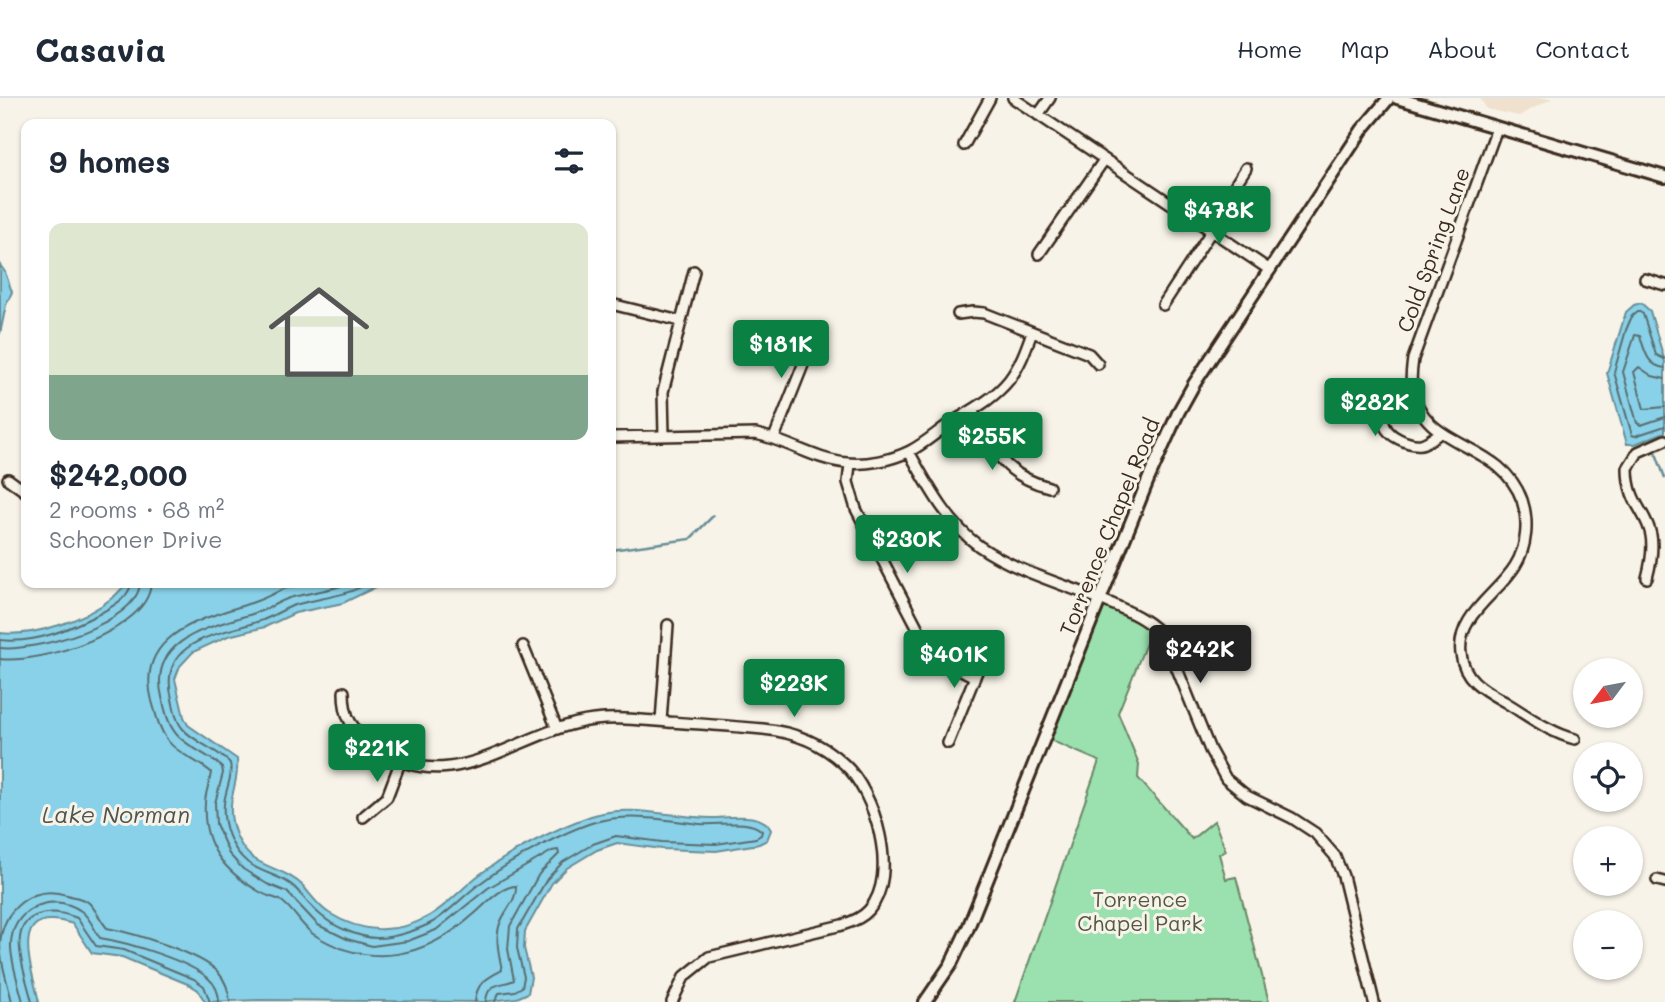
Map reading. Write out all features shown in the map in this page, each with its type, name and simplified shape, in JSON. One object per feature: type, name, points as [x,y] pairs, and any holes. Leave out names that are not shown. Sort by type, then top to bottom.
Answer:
[{"type":"street","points":[[964,145],[990,98]]},
{"type":"street","points":[[1013,98],[1270,270]]},
{"type":"street","points":[[1038,115],[1050,98]]},
{"type":"street","name":"Torrence Chapel Road","points":[[925,1002],[951,964],[968,928],[1100,599],[1179,411],[1362,130],[1389,98]]},
{"type":"street","points":[[1397,98],[1665,177]]},
{"type":"street","name":"Cold Spring Lane","points":[[1497,128],[1412,359],[1412,386],[1417,402],[1429,422],[1440,433],[1480,452],[1499,466],[1516,488],[1525,510],[1525,534],[1521,554],[1506,579],[1464,628],[1461,655],[1468,675],[1475,684],[1489,693],[1556,733],[1575,739]]},
{"type":"street","points":[[1039,254],[1104,160]]},
{"type":"street","points":[[1163,305],[1212,230],[1228,196],[1246,168]]},
{"type":"street","points":[[664,435],[663,392],[694,271]]},
{"type":"street","points":[[1645,279],[1665,285]]},
{"type":"street","points":[[616,305],[680,321]]},
{"type":"street","points":[[958,314],[984,313],[1088,354],[1098,364]]},
{"type":"street","points":[[616,437],[757,434],[774,438],[819,458],[850,464],[876,461],[909,452],[972,411],[1008,381],[1019,364],[1032,332]]},
{"type":"street","points":[[774,438],[805,360],[820,344]]},
{"type":"street","points":[[1412,386],[1400,392],[1390,402],[1383,416],[1384,425],[1392,435],[1408,443],[1422,444],[1440,433]]},
{"type":"street","points":[[972,411],[996,452],[1009,468],[1028,481],[1049,487]]},
{"type":"street","points":[[1647,578],[1657,559],[1660,538],[1654,522],[1630,483],[1628,468],[1638,452],[1665,440]]},
{"type":"street","points":[[909,452],[953,521],[978,545],[1012,564],[1100,599],[1148,622],[1165,639],[1210,750],[1226,779],[1247,796],[1315,832],[1335,856],[1343,876],[1374,1002]]},
{"type":"street","points":[[850,464],[848,482],[856,509],[923,639],[941,660],[975,677]]},
{"type":"street","points":[[8,479],[21,488]]},
{"type":"street","points":[[661,722],[668,625]]},
{"type":"street","points":[[523,646],[557,729]]},
{"type":"street","points":[[948,743],[987,647]]},
{"type":"street","points":[[344,692],[344,708],[352,725],[377,748],[401,760],[429,766],[465,765],[557,729],[594,720],[619,719],[774,730],[816,744],[846,765],[873,806],[882,844],[883,872],[880,891],[869,910],[860,918],[842,925],[709,957],[684,977],[672,1002]]},
{"type":"street","points":[[363,817],[387,797],[401,760]]},
{"type":"shaded area","points":[[1480,98],[1553,98],[1519,116],[1487,109]]},
{"type":"green space","name":"Torrence Chapel Park","points":[[1100,599],[1153,626],[1118,713],[1139,764],[1138,778],[1192,839],[1214,821],[1226,851],[1219,854],[1226,879],[1236,877],[1269,1002],[1015,1002],[1099,761],[1045,738]]},
{"type":"water","points":[[0,265],[12,292],[6,305],[0,334]]},
{"type":"water","points":[[1641,303],[1650,311],[1665,362],[1665,432],[1635,444],[1627,444],[1607,373],[1626,312]]},
{"type":"water","name":"Lake Norman","points":[[123,588],[374,588],[343,603],[295,613],[265,627],[228,636],[193,652],[180,666],[175,679],[188,725],[237,759],[231,813],[236,835],[243,848],[253,858],[298,881],[325,910],[353,925],[391,929],[417,922],[436,912],[479,875],[518,850],[563,827],[606,812],[636,811],[712,818],[745,817],[761,820],[771,830],[767,840],[759,844],[716,851],[662,849],[617,843],[597,850],[567,868],[552,883],[525,931],[524,948],[531,977],[528,993],[517,998],[482,1002],[205,1002],[198,990],[190,985],[122,957],[92,953],[73,924],[52,920],[39,923],[31,930],[28,942],[39,1002],[0,1002],[0,633],[28,632],[59,625],[88,613]]},
{"type":"waterway","points":[[1654,448],[1665,478]]},
{"type":"waterway","points":[[616,549],[690,539],[713,516]]}]
